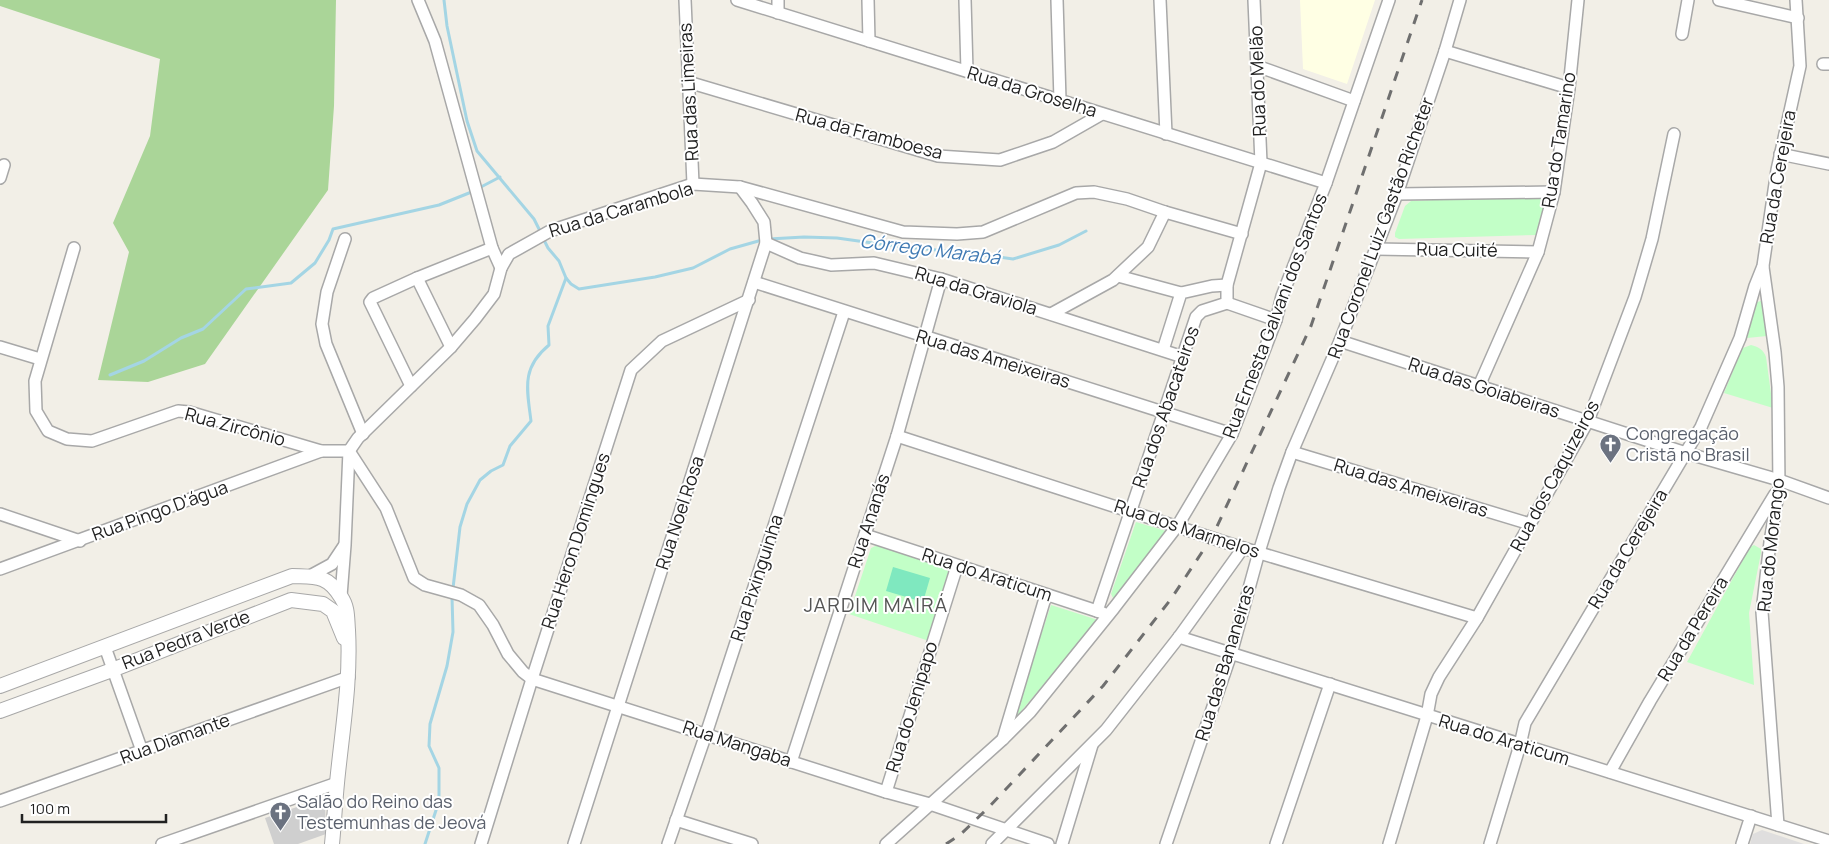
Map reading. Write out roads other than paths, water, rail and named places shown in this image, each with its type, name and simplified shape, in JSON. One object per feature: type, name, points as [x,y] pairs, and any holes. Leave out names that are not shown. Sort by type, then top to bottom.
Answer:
[{"type":"street","points":[[418,0],[435,41],[492,248],[501,268]]},
{"type":"street","name":"Rua das Limeiras","points":[[684,0],[693,184]]},
{"type":"street","name":"Rua da Groselha","points":[[737,0],[1326,183]]},
{"type":"street","points":[[778,0],[778,13]]},
{"type":"street","points":[[868,0],[869,41]]},
{"type":"street","points":[[965,0],[967,72]]},
{"type":"street","points":[[1057,0],[1060,100]]},
{"type":"street","points":[[1160,0],[1166,134]]},
{"type":"street","name":"Rua do Melão","points":[[1254,0],[1261,163]]},
{"type":"street","name":"Rua Ernesta Galvani dos Santos","points":[[886,844],[1002,740],[1030,712],[1109,615],[1178,525],[1232,434],[1276,320],[1282,296],[1326,183],[1389,0]]},
{"type":"street","name":"Rua Coronel Luiz Gastão Richeter","points":[[1292,452],[1340,342],[1397,194],[1460,0]]},
{"type":"street","name":"Rua do Tamarino","points":[[1478,386],[1538,252],[1554,192],[1569,88],[1578,0]]},
{"type":"street","points":[[1682,34],[1688,0]]},
{"type":"street","points":[[1719,0],[1798,18]]},
{"type":"street","name":"Rua da Cerejeira","points":[[1490,844],[1525,723],[1701,427],[1740,338],[1755,286],[1763,266],[1780,154],[1800,66],[1796,0]]},
{"type":"street","points":[[1445,51],[1569,88]]},
{"type":"street","points":[[1257,66],[1354,100]]},
{"type":"street","name":"Rua da Framboesa","points":[[688,82],[938,156],[1000,160],[1053,142],[1102,114]]},
{"type":"street","name":"Rua dos Caquizeiros","points":[[1389,844],[1427,716],[1431,694],[1439,677],[1477,618],[1588,421],[1635,298],[1652,239],[1674,134]]},
{"type":"street","points":[[1780,154],[1829,164]]},
{"type":"street","points":[[1261,163],[1227,286],[1227,303],[1276,320]]},
{"type":"street","points":[[0,178],[4,165]]},
{"type":"street","name":"Rua da Carambola","points":[[348,451],[452,347],[494,294],[501,268],[508,254],[550,231],[693,184],[740,187],[903,232],[957,234],[983,232],[1076,193],[1094,192],[1127,199],[1242,234]]},
{"type":"street","name":"Rua Noel Rosa","points":[[574,844],[766,243],[764,222],[740,187]]},
{"type":"street","points":[[1397,194],[1554,192]]},
{"type":"street","points":[[1052,314],[1118,276],[1148,247],[1165,212]]},
{"type":"street","points":[[345,239],[327,292],[322,324],[326,344],[363,434]]},
{"type":"street","name":"Rua da Graviola","points":[[766,243],[800,258],[831,265],[874,263],[941,278],[1183,358]]},
{"type":"street","name":"Rua Zircônio","points":[[74,248],[35,381],[36,411],[48,430],[67,439],[92,441],[178,411],[189,412],[321,451],[348,451]]},
{"type":"street","points":[[411,386],[370,302],[373,298],[417,278],[492,248]]},
{"type":"street","name":"Rua Cuité","points":[[1376,249],[1538,252]]},
{"type":"street","name":"Rua do Morango","points":[[1763,266],[1778,387],[1779,484],[1762,612],[1778,825]]},
{"type":"street","points":[[1118,276],[1182,293],[1212,286],[1227,286]]},
{"type":"street","points":[[417,278],[452,347]]},
{"type":"street","name":"Rua Ananás","points":[[791,762],[897,436],[941,278]]},
{"type":"street","name":"Rua das Ameixeiras","points":[[754,282],[925,338],[1232,434]]},
{"type":"street","points":[[1163,350],[1182,293]]},
{"type":"street","name":"Rua Heron Domingues","points":[[481,844],[630,370],[662,341],[749,300]]},
{"type":"street","name":"Rua dos Abacateiros","points":[[1097,611],[1196,317],[1202,311],[1227,303]]},
{"type":"street","name":"Rua Pixinguinha","points":[[668,844],[706,734],[844,312]]},
{"type":"street","name":"Rua das Goiabeiras","points":[[1340,342],[1779,484],[1829,498]]},
{"type":"street","points":[[0,347],[40,360]]},
{"type":"street","name":"Rua dos Marmelos","points":[[897,436],[1178,525],[1243,548],[1477,618]]},
{"type":"street","name":"Rua Pingo D'água","points":[[0,569],[321,451]]},
{"type":"street","points":[[340,604],[345,545],[348,451]]},
{"type":"street","name":"Rua Mangaba","points":[[348,451],[386,508],[414,578],[425,585],[456,594],[479,605],[493,625],[508,654],[523,672],[532,679],[886,792],[930,804],[1046,844]]},
{"type":"street","name":"Rua das Ameixeiras","points":[[1292,452],[1530,524]]},
{"type":"street","name":"Rua das Bananeiras","points":[[1166,844],[1231,654],[1259,552],[1292,452]]},
{"type":"street","name":"Rua da Pereira","points":[[1610,772],[1779,484]]},
{"type":"street","points":[[0,514],[80,541]]},
{"type":"street","name":"Rua do Araticum","points":[[865,535],[1109,615]]},
{"type":"street","points":[[308,577],[332,564],[345,545]]},
{"type":"street","points":[[992,844],[1106,730],[1179,637],[1243,548]]},
{"type":"street","name":"Rua do Jenipapo","points":[[886,792],[957,566]]},
{"type":"street","name":"Rua Pedra Verde","points":[[0,686],[292,576],[320,577],[329,583],[340,604],[350,650],[349,677]]},
{"type":"street","points":[[254,591],[263,611]]},
{"type":"street","points":[[1002,740],[1046,595]]},
{"type":"street","name":"Rua Pedra Verde","points":[[0,711],[112,670],[291,600],[340,604]]},
{"type":"street","name":"Rua do Araticum","points":[[1179,637],[1829,840]]},
{"type":"street","points":[[104,646],[142,751]]},
{"type":"street","points":[[332,844],[349,677]]},
{"type":"street","name":"Rua Diamante","points":[[0,801],[349,677]]},
{"type":"street","points":[[1276,844],[1330,684]]},
{"type":"street","points":[[1062,844],[1092,743]]},
{"type":"street","points":[[162,844],[337,783]]},
{"type":"street","points":[[1742,844],[1751,816]]},
{"type":"street","points":[[676,820],[752,844]]},
{"type":"waterway","points":[[444,0],[447,26],[467,121],[477,151],[534,219],[541,233]]},
{"type":"waterway","points":[[479,188],[500,177]]},
{"type":"waterway","points":[[110,375],[144,361],[181,338],[203,329],[246,289],[291,283],[315,263],[329,240],[333,229],[439,205],[474,191]]},
{"type":"waterway","name":"Córrego Marabá","points":[[769,239],[837,238],[1013,259],[1059,245],[1086,231]]},
{"type":"waterway","points":[[425,844],[439,801],[439,768],[429,746],[430,724],[447,666],[453,632],[452,597],[460,527],[467,504],[480,480],[491,471],[503,465],[510,446],[531,421],[528,399],[530,371],[534,362],[549,345],[548,326],[566,278],[559,261],[548,248],[543,238]]},
{"type":"waterway","name":"Córrego Marabá","points":[[566,278],[579,289],[655,277],[693,268],[730,249],[762,240]]},
{"type":"railway","points":[[946,844],[960,835],[989,807],[1103,686],[1171,599],[1212,537],[1311,326],[1422,0]]},
{"type":"place","name":"Congregação Cristã no Brasil","points":[[1610,463]]},
{"type":"place","name":"Salão do Reino das Testemunhas de Jeová","points":[[281,831]]},
{"type":"district","name":"JARDIM MAIRÁ","points":[[876,605]]}]
